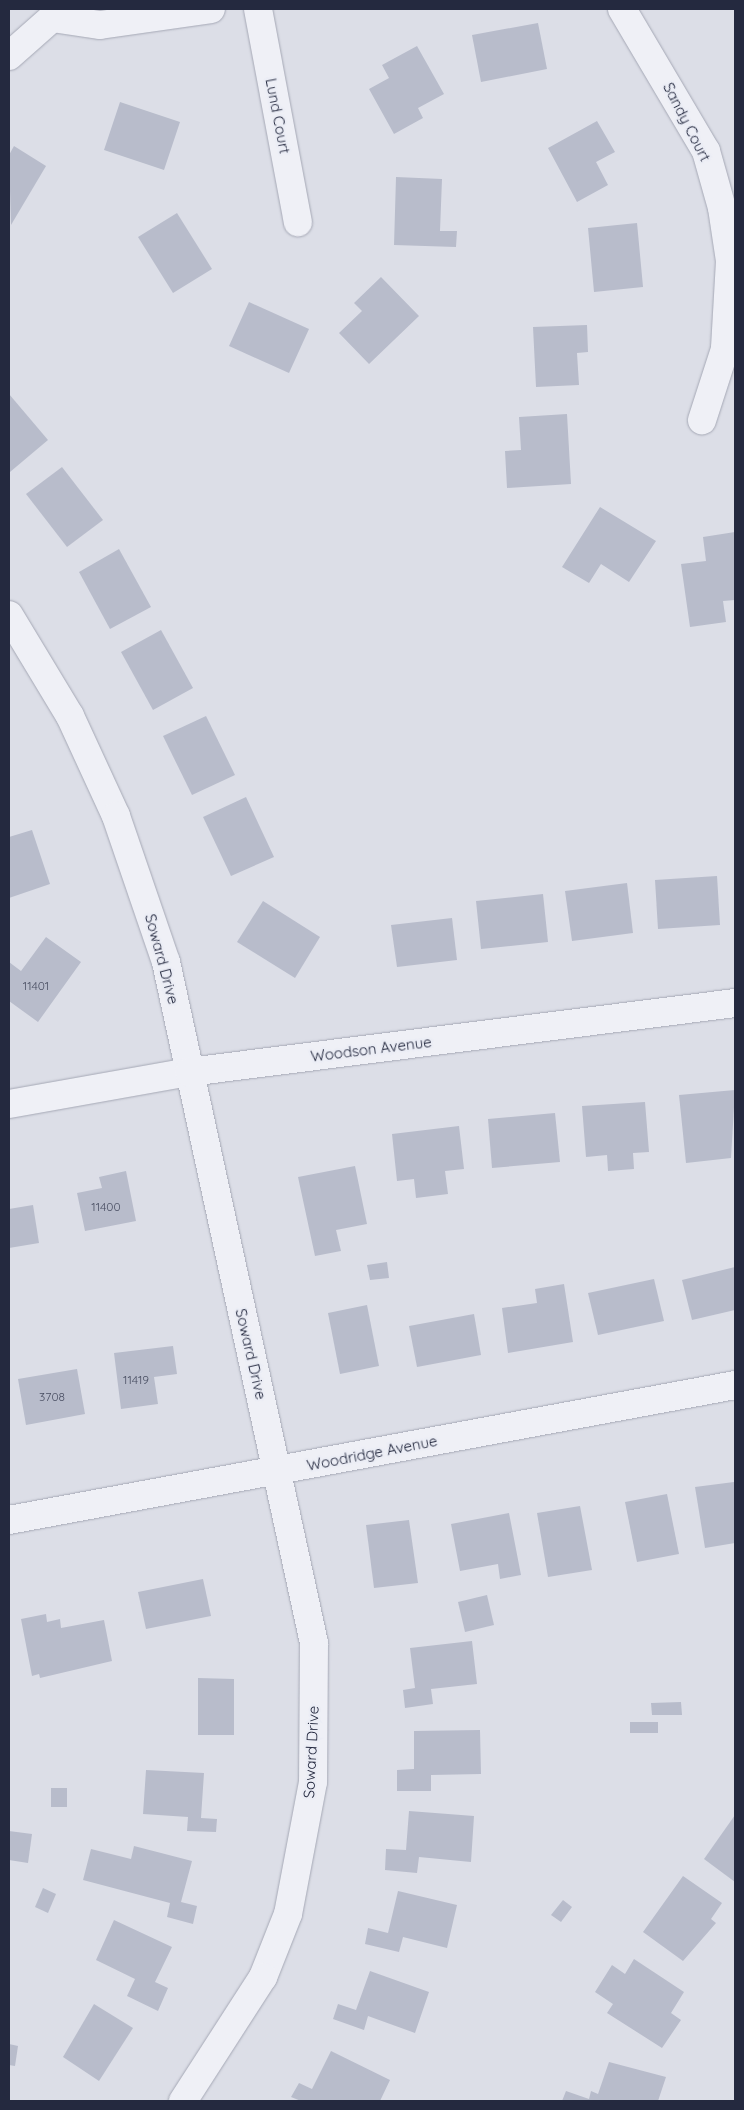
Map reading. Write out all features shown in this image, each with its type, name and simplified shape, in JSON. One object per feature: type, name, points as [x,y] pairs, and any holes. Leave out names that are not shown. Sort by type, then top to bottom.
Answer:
[{"type":"street","points":[[9,56],[43,14],[100,25],[211,9]]},
{"type":"street","name":"Lund Court","points":[[258,9],[298,222]]},
{"type":"street","name":"Sandy Court","points":[[622,9],[706,151],[722,208],[730,261],[725,349],[702,420]]},
{"type":"street","name":"Soward Drive","points":[[9,615],[70,716],[116,816],[166,962],[314,1643],[313,1782],[288,1914],[266,1968],[183,2101]]},
{"type":"street","name":"Woodson Avenue","points":[[9,1104],[189,1072],[735,1003]]},
{"type":"street","name":"Woodridge Avenue","points":[[9,1520],[735,1385]]},
{"type":"building","points":[[538,23],[547,69],[481,82],[472,35]]},
{"type":"building","points":[[417,46],[444,94],[418,108],[423,118],[394,134],[369,89],[389,78],[382,65]]},
{"type":"building","points":[[120,102],[180,122],[164,170],[104,150]]},
{"type":"building","points":[[597,121],[615,152],[596,162],[608,185],[577,202],[548,148]]},
{"type":"building","points":[[14,146],[46,166],[11,225],[9,155]]},
{"type":"building","points":[[396,177],[442,179],[440,231],[457,231],[456,247],[394,245]]},
{"type":"building","points":[[177,213],[212,269],[173,293],[138,237]]},
{"type":"building","points":[[637,223],[643,287],[594,292],[588,228]]},
{"type":"building","points":[[381,277],[419,316],[369,364],[339,333],[362,311],[354,303]]},
{"type":"building","points":[[249,302],[309,329],[289,373],[229,346]]},
{"type":"building","points":[[587,325],[588,352],[577,353],[579,385],[536,387],[533,327]]},
{"type":"building","points":[[9,394],[48,440],[10,472],[9,470]]},
{"type":"building","points":[[567,414],[571,484],[507,488],[505,451],[521,450],[519,417]]},
{"type":"building","points":[[62,467],[103,520],[67,547],[26,494]]},
{"type":"building","points":[[600,507],[656,541],[629,582],[601,564],[589,583],[562,567]]},
{"type":"building","points":[[735,532],[735,600],[723,601],[726,622],[690,627],[681,564],[706,561],[703,537]]},
{"type":"building","points":[[119,549],[151,607],[110,629],[79,572]]},
{"type":"building","points":[[161,630],[193,688],[153,710],[121,652]]},
{"type":"building","points":[[206,716],[235,775],[192,795],[163,736]]},
{"type":"building","points":[[246,797],[274,857],[231,876],[203,817]]},
{"type":"building","points":[[32,830],[50,884],[9,898],[9,837]]},
{"type":"building","points":[[717,876],[720,925],[658,929],[655,880]]},
{"type":"building","points":[[627,883],[633,933],[572,941],[565,891]]},
{"type":"building","points":[[543,894],[548,942],[481,949],[476,901]]},
{"type":"building","points":[[263,901],[320,937],[295,978],[237,942]]},
{"type":"building","points":[[452,918],[457,960],[397,967],[391,925]]},
{"type":"building","points":[[46,937],[81,962],[38,1022],[9,1001],[9,962],[21,971]]},
{"type":"building","points":[[735,1090],[731,1158],[686,1163],[679,1095]]},
{"type":"building","points":[[645,1102],[649,1152],[633,1153],[634,1169],[608,1171],[607,1155],[586,1157],[582,1106]]},
{"type":"building","points":[[555,1113],[560,1162],[492,1168],[488,1119]]},
{"type":"building","points":[[459,1126],[464,1169],[445,1171],[448,1194],[416,1198],[414,1179],[397,1181],[392,1134]]},
{"type":"building","points":[[355,1166],[367,1224],[336,1230],[341,1251],[315,1256],[298,1177]]},
{"type":"building","points":[[126,1171],[136,1221],[85,1231],[77,1193],[102,1188],[99,1177]]},
{"type":"building","points":[[33,1205],[39,1243],[9,1248],[9,1209]]},
{"type":"building","points":[[387,1262],[389,1278],[370,1280],[367,1265]]},
{"type":"building","points":[[735,1267],[735,1310],[692,1320],[682,1280]]},
{"type":"building","points":[[654,1279],[664,1321],[598,1335],[588,1293]]},
{"type":"building","points":[[564,1284],[573,1342],[508,1353],[502,1308],[537,1303],[535,1289]]},
{"type":"building","points":[[367,1305],[379,1366],[340,1374],[328,1313]]},
{"type":"building","points":[[474,1314],[481,1355],[417,1367],[409,1326]]},
{"type":"building","points":[[173,1346],[177,1374],[154,1377],[158,1404],[121,1409],[114,1353]]},
{"type":"building","points":[[77,1369],[85,1414],[26,1425],[18,1379]]},
{"type":"building","points":[[734,1482],[735,1543],[705,1548],[695,1487]]},
{"type":"building","points":[[667,1494],[679,1554],[637,1562],[625,1502]]},
{"type":"building","points":[[580,1506],[592,1570],[548,1577],[537,1513]]},
{"type":"building","points":[[509,1513],[521,1575],[500,1579],[498,1564],[460,1571],[451,1524]]},
{"type":"building","points":[[409,1520],[418,1583],[374,1588],[366,1525]]},
{"type":"building","points":[[203,1579],[211,1616],[146,1629],[138,1592]]},
{"type":"building","points":[[487,1595],[494,1625],[465,1632],[458,1602]]},
{"type":"building","points":[[46,1614],[47,1622],[60,1619],[61,1628],[104,1620],[112,1661],[40,1678],[39,1674],[32,1676],[21,1619]]},
{"type":"building","points":[[472,1641],[477,1684],[431,1689],[433,1704],[405,1708],[403,1690],[415,1688],[410,1648]]},
{"type":"building","points":[[198,1678],[234,1679],[234,1735],[198,1735]]},
{"type":"building","points":[[681,1702],[682,1715],[652,1715],[651,1703]]},
{"type":"building","points":[[630,1722],[658,1722],[658,1733],[630,1733]]},
{"type":"building","points":[[480,1730],[481,1774],[431,1775],[431,1791],[397,1791],[397,1770],[414,1769],[414,1731]]},
{"type":"building","points":[[146,1770],[204,1773],[201,1818],[217,1819],[216,1832],[187,1831],[188,1817],[143,1814]]},
{"type":"building","points":[[51,1788],[67,1788],[67,1807],[51,1807]]},
{"type":"building","points":[[409,1811],[474,1816],[471,1862],[419,1857],[417,1873],[385,1870],[386,1849],[406,1850]]},
{"type":"building","points":[[735,1815],[735,1882],[704,1859]]},
{"type":"building","points":[[9,1831],[32,1834],[28,1863],[9,1860]]},
{"type":"building","points":[[134,1846],[192,1861],[181,1902],[197,1906],[193,1924],[167,1917],[170,1903],[83,1880],[91,1849],[131,1859]]},
{"type":"building","points":[[683,1876],[722,1903],[711,1919],[716,1923],[683,1961],[643,1932]]},
{"type":"building","points":[[43,1888],[56,1894],[48,1913],[35,1907]]},
{"type":"building","points":[[398,1891],[457,1905],[447,1948],[403,1937],[399,1952],[365,1944],[368,1928],[388,1933]]},
{"type":"building","points":[[563,1900],[572,1907],[561,1922],[551,1915]]},
{"type":"building","points":[[114,1920],[172,1947],[155,1982],[168,1988],[158,2011],[127,1996],[135,1979],[96,1960]]},
{"type":"building","points":[[634,1959],[684,1992],[671,2013],[681,2020],[662,2048],[607,2013],[613,2004],[595,1992],[612,1965],[625,1974]]},
{"type":"building","points":[[370,1971],[429,1992],[415,2033],[368,2016],[364,2030],[333,2019],[338,2004],[356,2010]]},
{"type":"building","points":[[94,2004],[133,2028],[99,2081],[63,2057]]},
{"type":"building","points":[[9,2044],[18,2046],[15,2066],[9,2065]]},
{"type":"building","points":[[331,2051],[390,2080],[380,2101],[301,2101],[291,2097],[299,2083],[312,2089]]},
{"type":"building","points":[[609,2062],[666,2077],[658,2101],[562,2101],[566,2091],[589,2099],[591,2091],[598,2094]]}]
